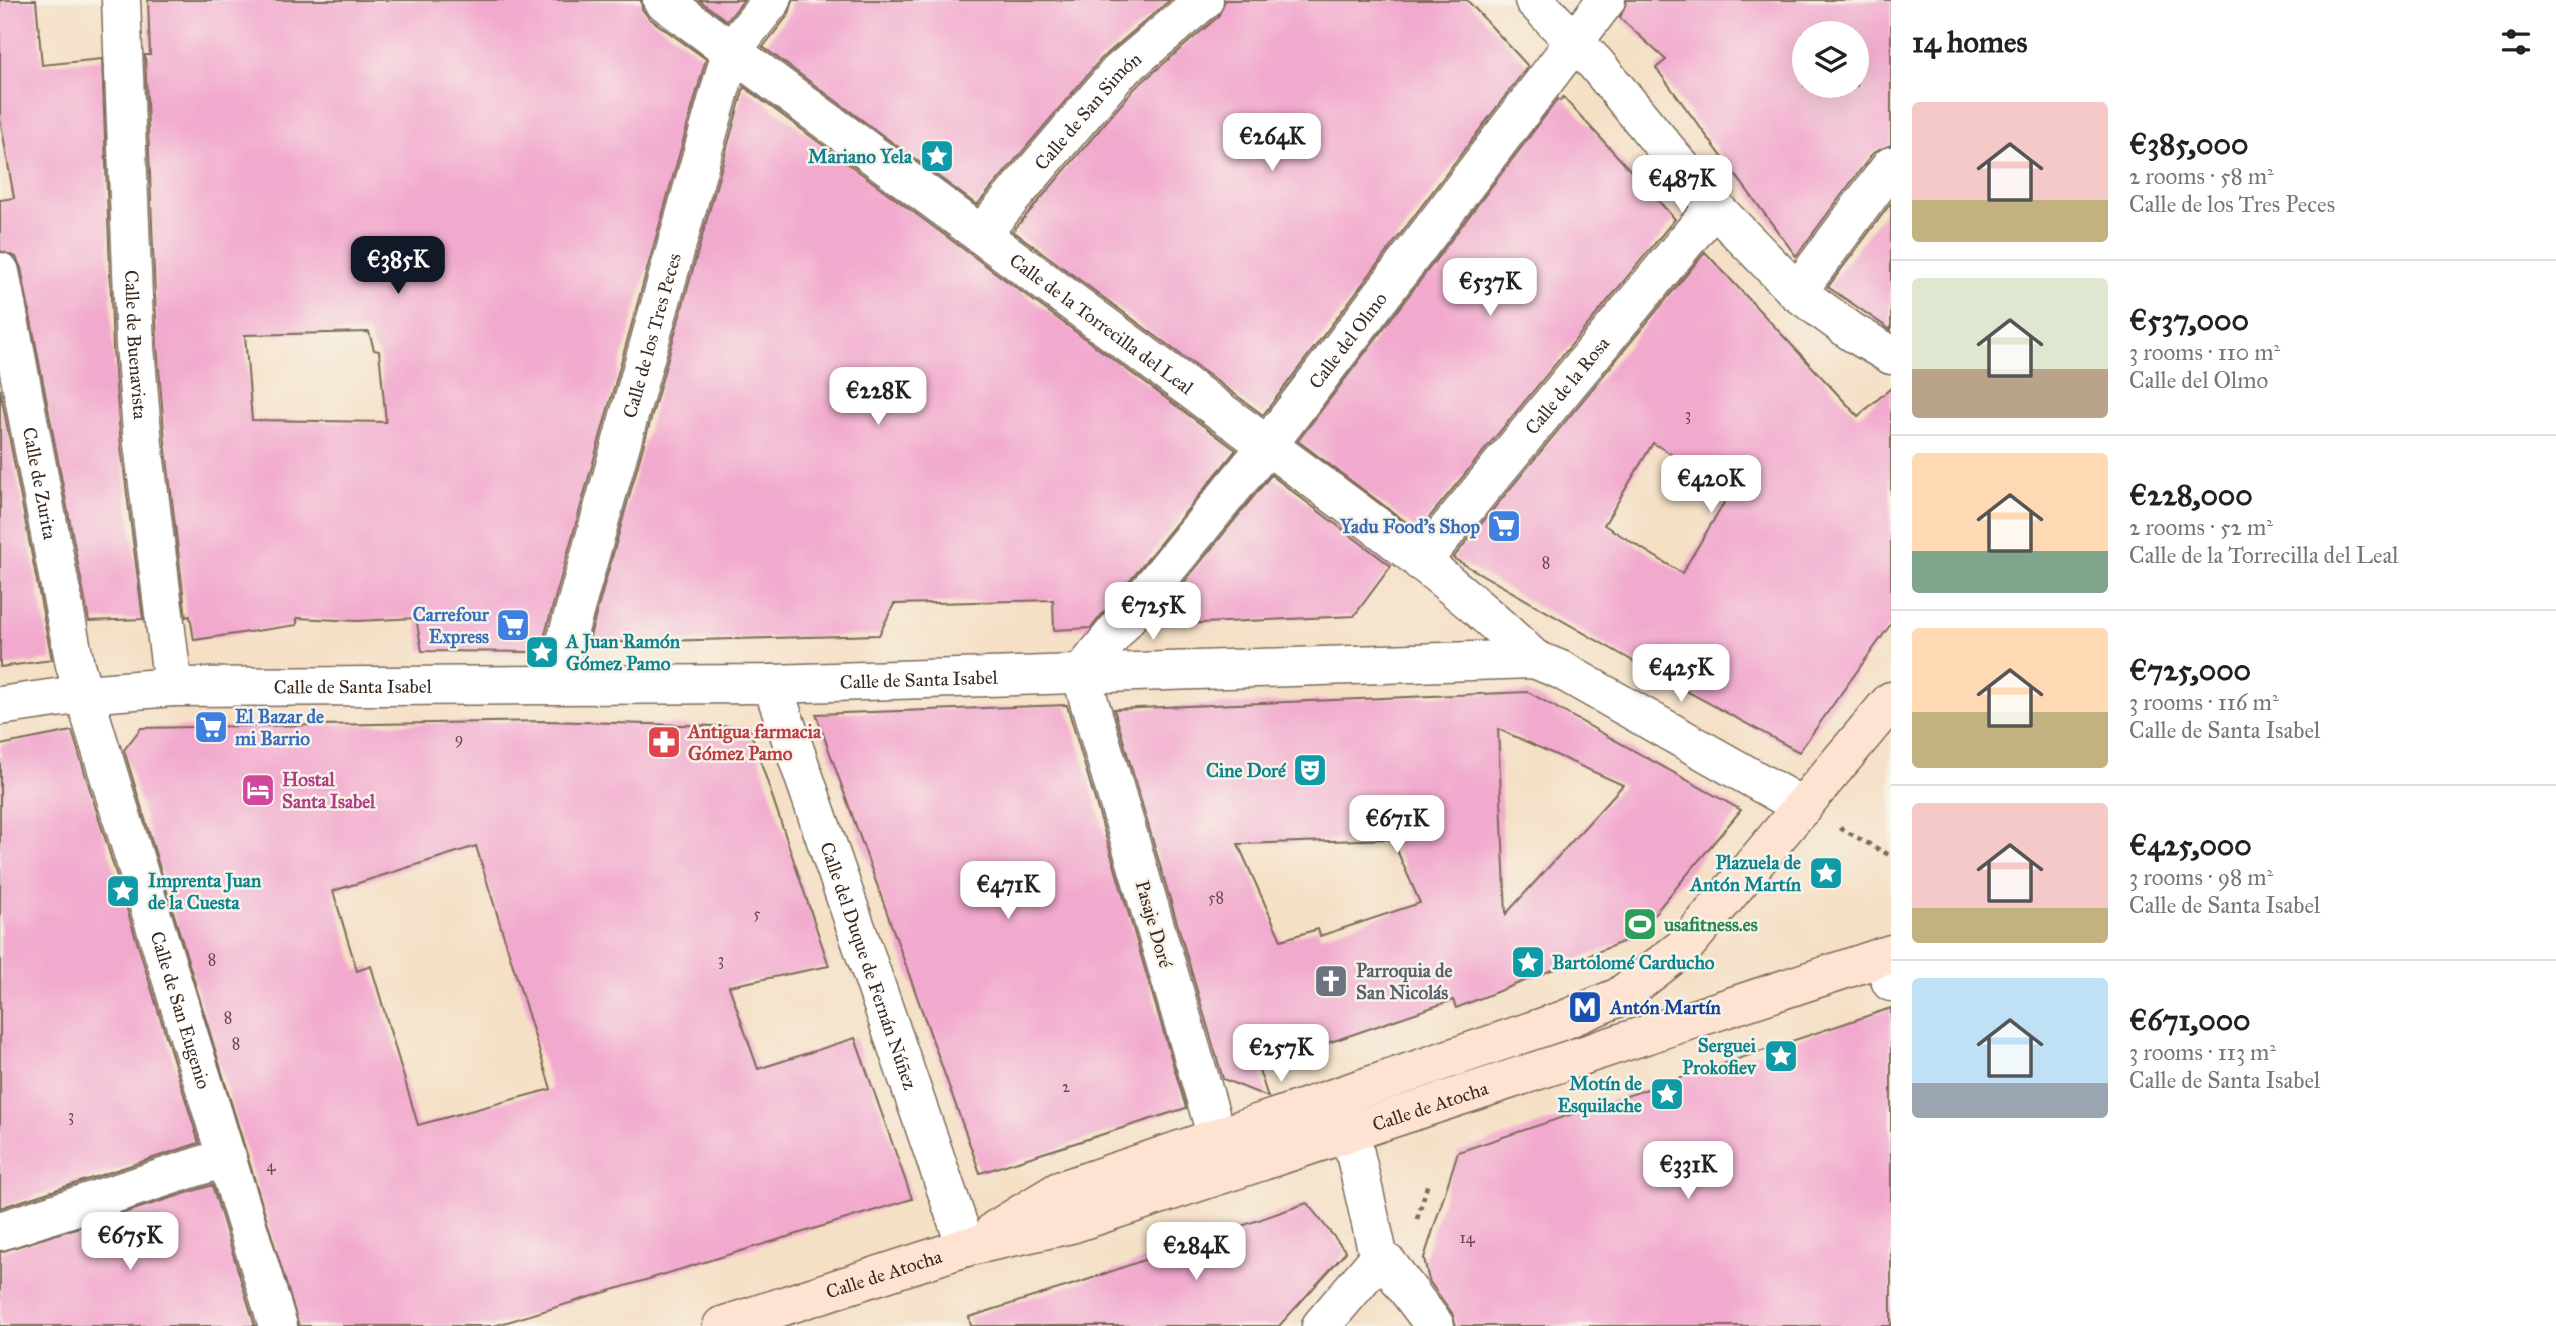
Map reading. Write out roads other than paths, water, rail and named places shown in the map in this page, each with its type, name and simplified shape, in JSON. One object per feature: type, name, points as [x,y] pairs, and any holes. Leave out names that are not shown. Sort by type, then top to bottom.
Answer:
[{"type":"street","name":"Calle de Buenavista","points":[[121,0],[135,346],[173,687]]},
{"type":"street","name":"Calle de la Torrecilla del Leal","points":[[662,0],[1421,562],[1496,622],[1534,659]]},
{"type":"street","name":"Calle de los Tres Peces","points":[[554,684],[731,51],[772,0]]},
{"type":"street","name":"Calle de San Simón","points":[[981,234],[1118,73],[1204,0]]},
{"type":"street","points":[[1534,0],[1576,43],[1714,207],[1797,292],[1852,332],[1891,355]]},
{"type":"street","name":"Calle del Olmo","points":[[1081,674],[1267,446],[1576,43],[1606,0]]},
{"type":"street","points":[[1797,292],[1891,166]]},
{"type":"street","name":"Calle de la Rosa","points":[[1421,562],[1714,207]]},
{"type":"street","name":"Calle de Zurita","points":[[0,272],[71,644],[84,694]]},
{"type":"street","name":"Calle de Santa Isabel","points":[[0,706],[84,694],[173,687],[772,684],[1534,659],[1561,670],[1803,807]]},
{"type":"street","name":"Pasaje Doré","points":[[1081,674],[1222,1155]]},
{"type":"street","name":"Calle del Duque de Fernán Núñez","points":[[772,684],[966,1247]]},
{"type":"street","name":"Calle de San Eugenio","points":[[84,694],[278,1326]]},
{"type":"street","name":"Calle de Atocha","points":[[722,1326],[966,1247],[1071,1224],[1222,1155],[1564,1020],[1634,987],[1685,946],[1891,701]]},
{"type":"street","name":"Calle de Atocha","points":[[1222,1155],[1350,1131],[1888,964]]},
{"type":"street","points":[[1350,1131],[1376,1264]]},
{"type":"street","points":[[0,1231],[227,1157]]},
{"type":"street","points":[[1321,1326],[1376,1264],[1388,1264],[1435,1326]]},
{"type":"place","name":"Mariano Yela","points":[[937,156]]},
{"type":"place","name":"Yadu Food's Shop","points":[[1504,526]]},
{"type":"place","name":"Carrefour Express","points":[[513,625]]},
{"type":"place","name":"A Juan Ramón Gómez Pamo","points":[[542,652]]},
{"type":"place","name":"El Bazar de mi Barrio","points":[[211,727]]},
{"type":"place","name":"Antigua farmacia Gómez Pamo","points":[[664,742]]},
{"type":"place","name":"Cine Doré","points":[[1310,770]]},
{"type":"place","name":"Hostal Santa Isabel","points":[[258,790]]},
{"type":"place","name":"Plazuela de Antón Martín","points":[[1826,873]]},
{"type":"place","name":"Imprenta Juan de la Cuesta","points":[[123,891]]},
{"type":"place","name":"usafitness.es","points":[[1640,924]]},
{"type":"place","name":"Bartolomé Carducho","points":[[1528,962]]},
{"type":"place","name":"Parroquia de San Nicolás","points":[[1331,981]]},
{"type":"place","name":"Antón Martín","points":[[1585,1007]]},
{"type":"place","name":"Serguei Prokofiev","points":[[1781,1056]]},
{"type":"place","name":"Motín de Esquilache","points":[[1667,1094]]}]
